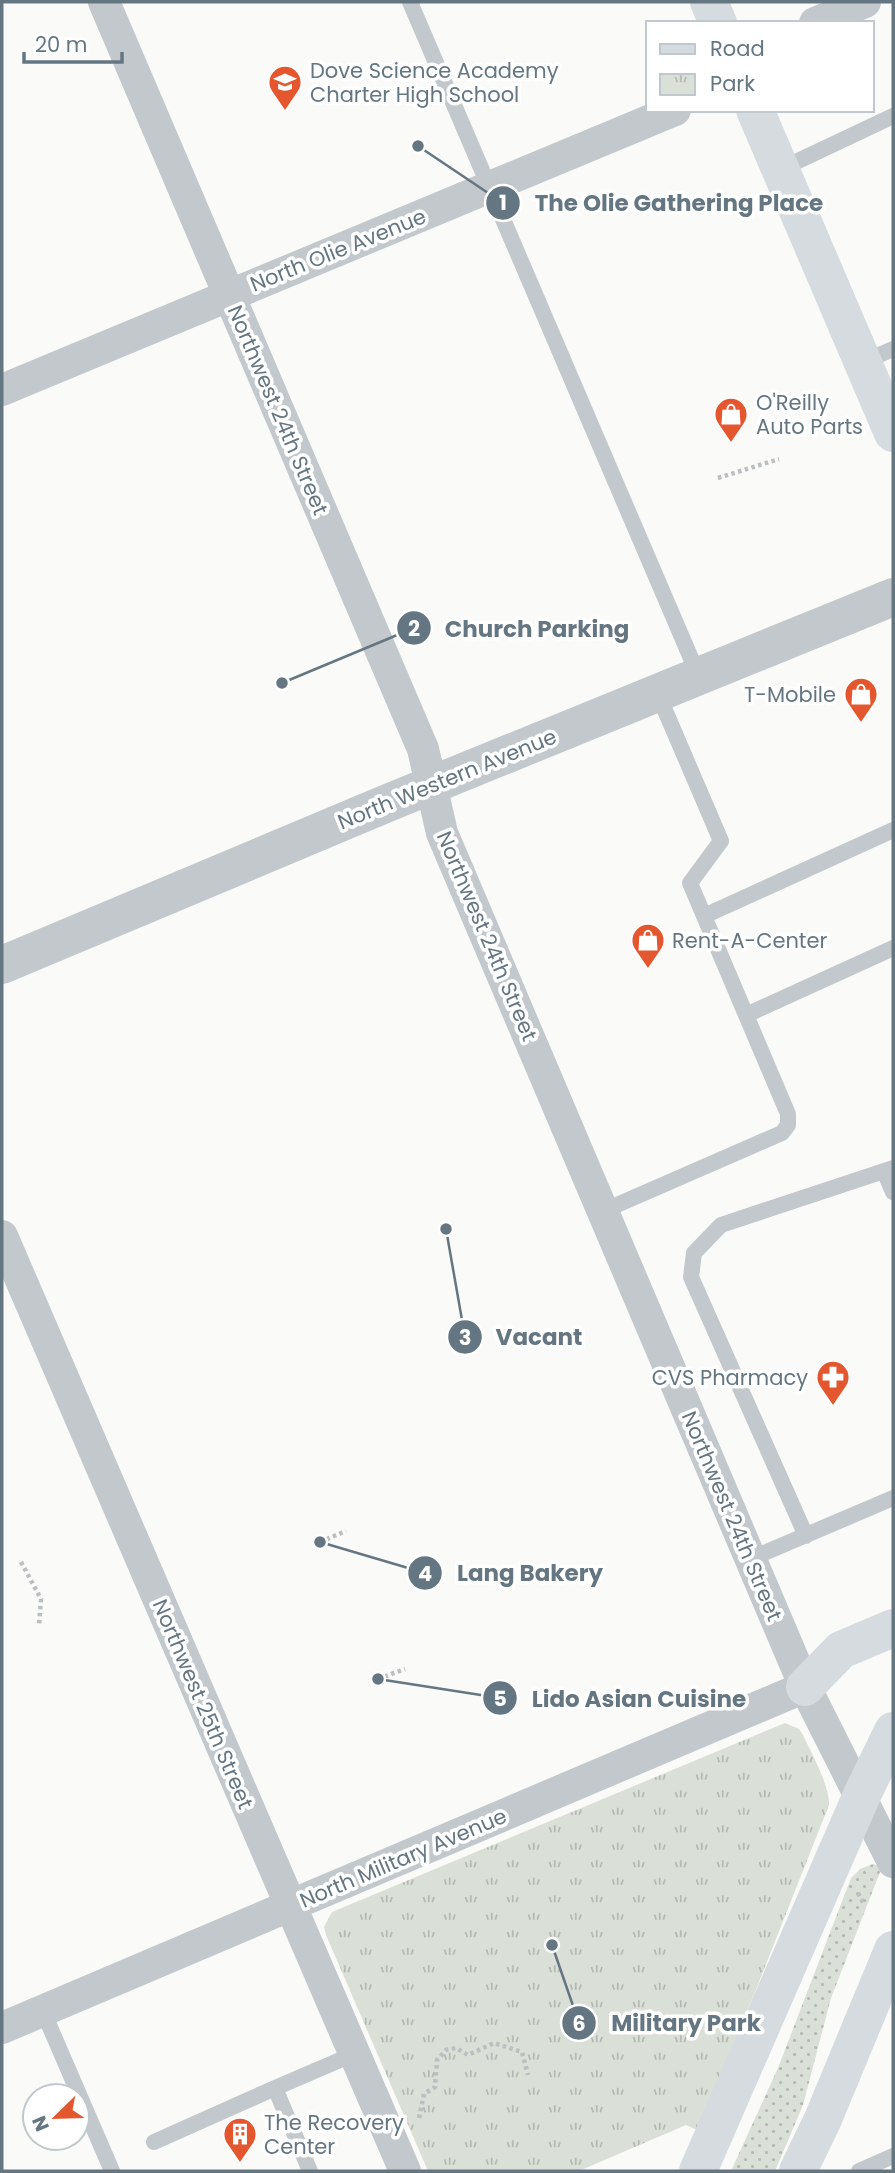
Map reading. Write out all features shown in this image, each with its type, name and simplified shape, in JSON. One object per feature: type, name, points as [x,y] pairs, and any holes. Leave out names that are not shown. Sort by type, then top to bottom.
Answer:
[{"type":"main road","points":[[709,2],[717,21]]},
{"type":"main road","points":[[756,112],[780,169],[878,355],[893,433]]},
{"type":"main road","points":[[805,1687],[841,1650],[893,1628]]},
{"type":"main road","points":[[698,2171],[861,1797],[893,1731]]},
{"type":"main road","points":[[805,2169],[823,2119],[880,2008],[893,1950]]},
{"type":"street","name":"Northwest 24th Street","points":[[104,2],[423,749],[442,834],[805,1687],[893,1862]]},
{"type":"street","points":[[820,21],[865,2]]},
{"type":"street","name":"North Olie Avenue","points":[[2,390],[670,112]]},
{"type":"street","name":"North Western Avenue","points":[[2,965],[431,785],[893,597]]},
{"type":"street","name":"Northwest 25th Street","points":[[2,1236],[405,2171]]},
{"type":"street","name":"North Military Avenue","points":[[2,2028],[805,1687]]},
{"type":"lane","points":[[410,2],[699,677]]},
{"type":"lane","points":[[780,169],[893,116]]},
{"type":"lane","points":[[603,1211],[782,1133],[788,1125],[789,1114],[690,883],[721,841],[658,694]]},
{"type":"lane","points":[[704,916],[893,830]]},
{"type":"lane","points":[[746,1015],[893,948]]},
{"type":"lane","points":[[806,1536],[691,1277],[694,1253],[721,1224],[889,1170],[893,1192]]},
{"type":"lane","points":[[750,1559],[893,1498]]},
{"type":"lane","points":[[43,2011],[112,2171]]},
{"type":"lane","points":[[154,2142],[354,2054]]},
{"type":"lane","points":[[275,2088],[310,2171]]},
{"type":"lane","points":[[859,2171],[893,2156]]},
{"type":"path","points":[[718,478],[779,459]]},
{"type":"path","points":[[320,1542],[346,1531]]},
{"type":"path","points":[[21,1562],[41,1599],[39,1626]]},
{"type":"path","points":[[378,1679],[405,1668]]},
{"type":"path","points":[[418,2122],[424,2094],[435,2087],[437,2060],[446,2050],[456,2048],[468,2055],[494,2043],[522,2052],[528,2075]]},
{"type":"green space","points":[[785,1723],[799,1729],[803,1735],[823,1779],[829,1805],[697,2130],[686,2125],[579,2171],[428,2171],[326,1935],[324,1927],[332,1912]]},
{"type":"green space","points":[[873,1864],[882,1867],[831,1998],[803,2105],[775,2171],[731,2171],[778,2068],[851,1878],[860,1869]]},
{"type":"place","name":"Dove Science Academy Charter High School","points":[[285,112]]},
{"type":"place","name":"The Olie Gathering Place","points":[[418,146]]},
{"type":"place","name":"O'Reilly Auto Parts","points":[[731,444]]},
{"type":"place","name":"Church Parking","points":[[282,683]]},
{"type":"place","name":"T-Mobile","points":[[861,724]]},
{"type":"place","name":"Rent-A-Center","points":[[648,970]]},
{"type":"place","name":"Vacant","points":[[446,1229]]},
{"type":"place","name":"CVS Pharmacy","points":[[833,1407]]},
{"type":"place","name":"Lang Bakery","points":[[320,1542]]},
{"type":"place","name":"Lido Asian Cuisine","points":[[378,1679]]},
{"type":"place","name":"Military Park","points":[[552,1945]]},
{"type":"place","name":"The Recovery Center","points":[[240,2164]]}]
